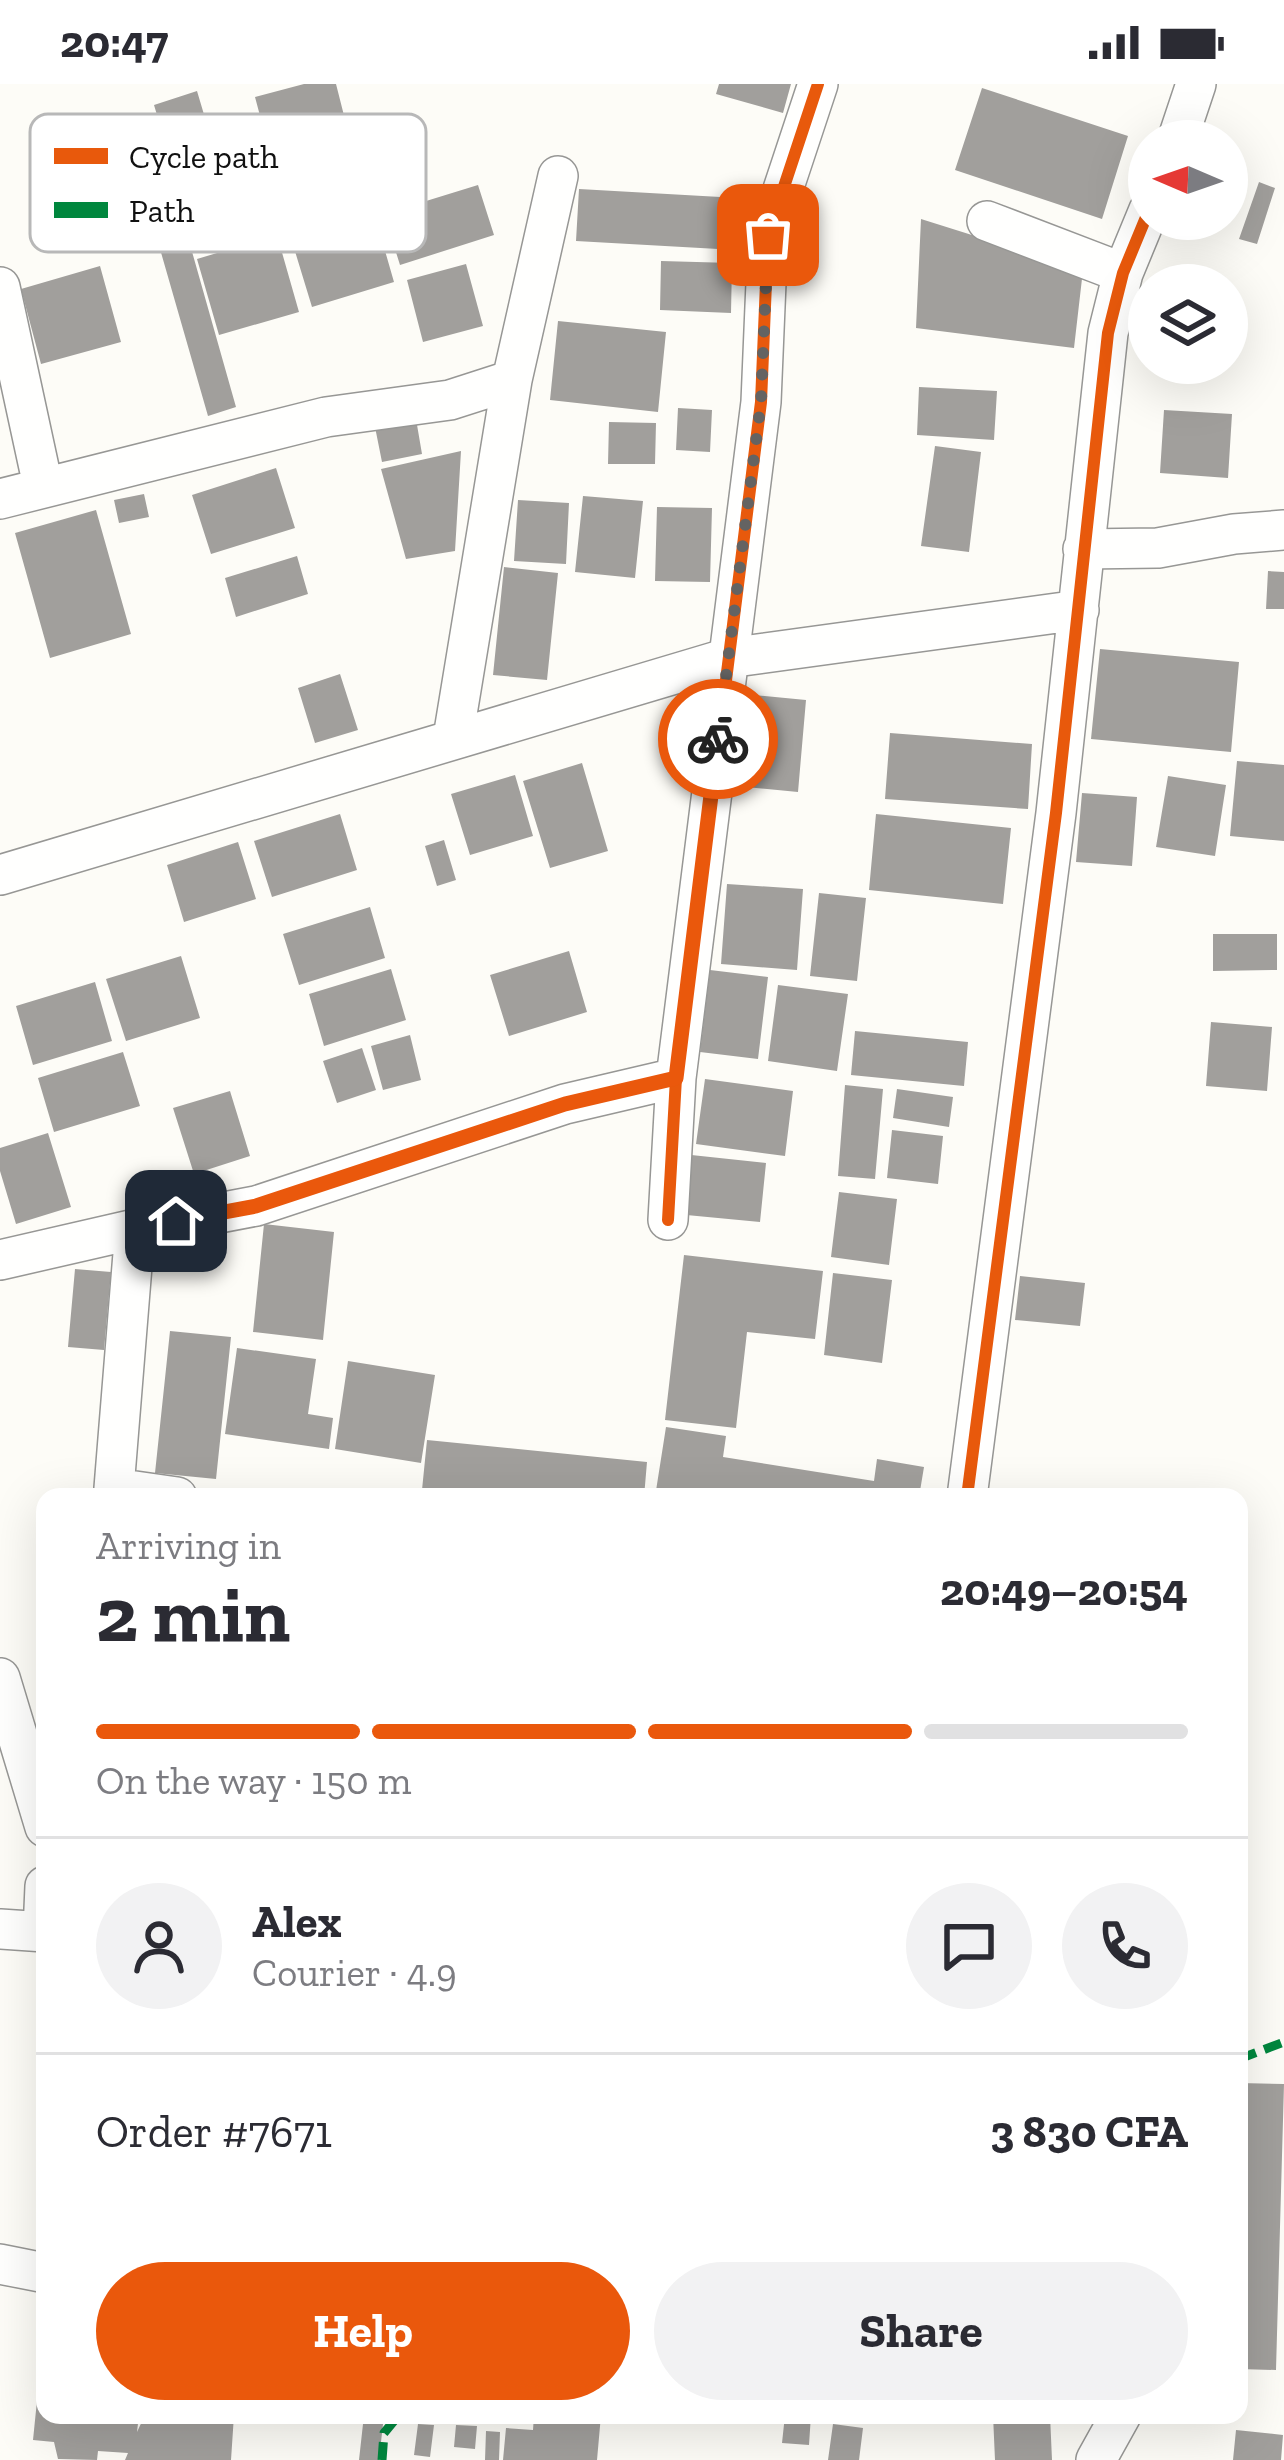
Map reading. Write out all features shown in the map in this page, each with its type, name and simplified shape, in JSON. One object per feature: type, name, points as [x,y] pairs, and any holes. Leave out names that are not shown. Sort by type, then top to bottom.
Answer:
[{"type":"street","points":[[668,1220],[676,1078],[761,402],[768,235],[818,84]]},
{"type":"street","points":[[1185,120],[1196,84]]},
{"type":"street","points":[[453,738],[512,380],[558,176]]},
{"type":"street","points":[[987,221],[1123,273]]},
{"type":"street","points":[[968,1488],[1079,610],[1108,333],[1137,240]]},
{"type":"street","points":[[0,287],[43,486]]},
{"type":"street","points":[[0,499],[326,417],[450,400],[512,380]]},
{"type":"street","points":[[1083,549],[1158,548],[1284,530]]},
{"type":"street","points":[[0,875],[728,658],[1079,610]]},
{"type":"street","points":[[0,1260],[256,1206],[565,1104],[676,1078]]},
{"type":"street","points":[[114,1488],[135,1229]]},
{"type":"street","points":[[0,1678],[36,1797]]},
{"type":"street","points":[[0,1929],[36,1931]]},
{"type":"street","points":[[0,2264],[36,2271]]},
{"type":"street","points":[[1096,2460],[1116,2424]]},
{"type":"building","points":[[304,84],[336,84],[344,114],[260,114],[255,97]]},
{"type":"building","points":[[719,84],[791,84],[783,113],[716,94]]},
{"type":"building","points":[[982,88],[1128,136],[1102,219],[955,170]]},
{"type":"building","points":[[197,91],[204,114],[157,114],[154,105]]},
{"type":"building","points":[[1259,182],[1275,188],[1257,244],[1243,240],[1248,240],[1248,213]]},
{"type":"building","points":[[478,185],[494,235],[400,265],[396,252],[426,252],[426,201]]},
{"type":"building","points":[[579,189],[738,198],[736,250],[576,241]]},
{"type":"building","points":[[921,219],[1083,270],[1074,348],[916,328]]},
{"type":"building","points":[[161,252],[192,252],[236,407],[208,416]]},
{"type":"building","points":[[220,252],[282,252],[299,312],[219,335],[197,259]]},
{"type":"building","points":[[295,252],[385,252],[394,282],[312,307]]},
{"type":"building","points":[[661,261],[732,263],[731,313],[660,310]]},
{"type":"building","points":[[466,264],[483,326],[423,342],[407,280]]},
{"type":"building","points":[[100,266],[121,342],[41,364],[21,289]]},
{"type":"building","points":[[558,321],[666,332],[658,412],[550,400]]},
{"type":"building","points":[[919,387],[997,391],[994,440],[917,435]]},
{"type":"building","points":[[678,408],[712,410],[710,452],[676,450]]},
{"type":"building","points":[[1164,410],[1232,414],[1228,478],[1160,473]]},
{"type":"building","points":[[416,419],[422,454],[382,462],[375,427]]},
{"type":"building","points":[[609,422],[656,423],[655,464],[608,464]]},
{"type":"building","points":[[935,446],[981,452],[969,552],[921,546]]},
{"type":"building","points":[[461,451],[455,551],[406,559],[381,469]]},
{"type":"building","points":[[276,468],[295,528],[211,554],[192,495]]},
{"type":"building","points":[[144,494],[149,517],[119,523],[114,500]]},
{"type":"building","points":[[583,496],[643,501],[635,578],[575,572]]},
{"type":"building","points":[[518,500],[569,503],[566,564],[514,561]]},
{"type":"building","points":[[657,507],[712,508],[710,582],[655,581]]},
{"type":"building","points":[[96,510],[131,634],[50,658],[15,533]]},
{"type":"building","points":[[297,556],[308,594],[236,617],[225,578]]},
{"type":"building","points":[[504,567],[558,573],[547,680],[493,675]]},
{"type":"building","points":[[1268,571],[1284,572],[1284,609],[1266,609]]},
{"type":"building","points":[[1100,649],[1239,662],[1231,752],[1091,739]]},
{"type":"building","points":[[340,674],[358,730],[315,743],[298,688]]},
{"type":"building","points":[[743,694],[806,700],[798,792],[735,786]]},
{"type":"building","points":[[890,733],[1032,744],[1028,809],[885,799]]},
{"type":"building","points":[[1237,761],[1284,765],[1284,841],[1230,836]]},
{"type":"building","points":[[582,763],[608,851],[550,868],[523,781]]},
{"type":"building","points":[[515,775],[533,836],[470,855],[451,794]]},
{"type":"building","points":[[1168,776],[1226,785],[1215,856],[1156,847]]},
{"type":"building","points":[[1082,793],[1137,797],[1132,866],[1076,862]]},
{"type":"building","points":[[340,814],[357,870],[272,897],[254,841]]},
{"type":"building","points":[[876,814],[1011,828],[1003,904],[869,890]]},
{"type":"building","points":[[444,840],[456,880],[437,886],[425,846]]},
{"type":"building","points":[[238,842],[256,899],[184,922],[167,865]]},
{"type":"building","points":[[727,884],[803,889],[797,970],[721,964]]},
{"type":"building","points":[[819,893],[866,898],[857,981],[810,976]]},
{"type":"building","points":[[370,907],[385,958],[299,985],[283,934]]},
{"type":"building","points":[[1213,934],[1277,934],[1277,970],[1213,971]]},
{"type":"building","points":[[569,951],[587,1012],[509,1036],[490,975]]},
{"type":"building","points":[[181,956],[200,1018],[126,1041],[106,979]]},
{"type":"building","points":[[391,969],[406,1020],[324,1046],[309,994]]},
{"type":"building","points":[[710,970],[768,977],[758,1059],[700,1052]]},
{"type":"building","points":[[95,982],[112,1041],[33,1065],[16,1006]]},
{"type":"building","points":[[778,985],[848,994],[837,1071],[768,1061]]},
{"type":"building","points":[[1211,1022],[1272,1027],[1267,1091],[1206,1086]]},
{"type":"building","points":[[855,1031],[968,1042],[964,1086],[851,1075]]},
{"type":"building","points":[[410,1035],[421,1080],[383,1090],[371,1046]]},
{"type":"building","points":[[362,1048],[376,1090],[337,1103],[323,1061]]},
{"type":"building","points":[[123,1052],[140,1106],[54,1132],[38,1078]]},
{"type":"building","points":[[705,1079],[793,1091],[785,1156],[696,1144]]},
{"type":"building","points":[[845,1085],[883,1089],[875,1179],[838,1176]]},
{"type":"building","points":[[897,1089],[953,1097],[949,1127],[893,1118]]},
{"type":"building","points":[[230,1091],[250,1156],[194,1174],[173,1108]]},
{"type":"building","points":[[892,1130],[943,1136],[938,1184],[887,1178]]},
{"type":"building","points":[[48,1133],[71,1207],[16,1224],[0,1171],[0,1148]]},
{"type":"building","points":[[682,1154],[766,1163],[760,1222],[676,1214]]},
{"type":"building","points":[[839,1192],[897,1199],[889,1265],[831,1257]]},
{"type":"building","points":[[264,1224],[334,1232],[323,1340],[253,1332]]},
{"type":"building","points":[[684,1255],[823,1271],[815,1339],[747,1332],[736,1428],[665,1420]]},
{"type":"building","points":[[75,1269],[111,1272],[104,1350],[68,1347]]},
{"type":"building","points":[[833,1273],[892,1280],[882,1363],[824,1355]]},
{"type":"building","points":[[1020,1276],[1085,1283],[1080,1326],[1015,1320]]},
{"type":"building","points":[[170,1331],[231,1337],[216,1479],[155,1473]]},
{"type":"building","points":[[237,1348],[316,1359],[308,1414],[333,1418],[329,1449],[225,1434]]},
{"type":"building","points":[[348,1361],[435,1375],[421,1463],[335,1449]]},
{"type":"building","points":[[666,1427],[726,1436],[723,1457],[874,1481],[877,1459],[924,1467],[920,1488],[656,1488]]},
{"type":"building","points":[[427,1440],[647,1462],[645,1488],[422,1488]]},
{"type":"building","points":[[1248,2083],[1284,2084],[1276,2370],[1248,2369]]},
{"type":"building","points":[[36,2410],[36,2424],[138,2424],[137,2432],[141,2424],[233,2424],[231,2460],[125,2460],[128,2453],[98,2451],[97,2460],[58,2459],[54,2442],[33,2440]]},
{"type":"building","points":[[363,2424],[383,2424],[379,2460],[359,2460]]},
{"type":"building","points":[[418,2424],[434,2425],[430,2457],[414,2455]]},
{"type":"building","points":[[533,2424],[600,2424],[597,2460],[503,2460],[506,2428],[533,2430]]},
{"type":"building","points":[[784,2424],[810,2424],[809,2445],[782,2443]]},
{"type":"building","points":[[833,2424],[863,2428],[859,2460],[828,2460]]},
{"type":"building","points":[[993,2424],[1050,2424],[1052,2460],[995,2460]]},
{"type":"building","points":[[456,2425],[477,2426],[475,2449],[454,2447]]},
{"type":"building","points":[[1236,2430],[1283,2435],[1281,2460],[1233,2460]]},
{"type":"building","points":[[486,2431],[500,2432],[499,2460],[485,2460]]},
{"type":"marked path","points":[[1248,2056],[1284,2042]]},
{"type":"marked path","points":[[382,2460],[384,2433],[392,2424]]},
{"type":"cycle path","points":[[668,1220],[676,1078],[761,402],[768,235],[818,84]]},
{"type":"cycle path","points":[[968,1488],[1056,813],[1108,333],[1137,240]]},
{"type":"way so far","points":[[718,739],[761,402],[768,235]]},
{"type":"route","points":[[176,1221],[256,1206],[565,1104],[676,1078],[718,739]]}]
